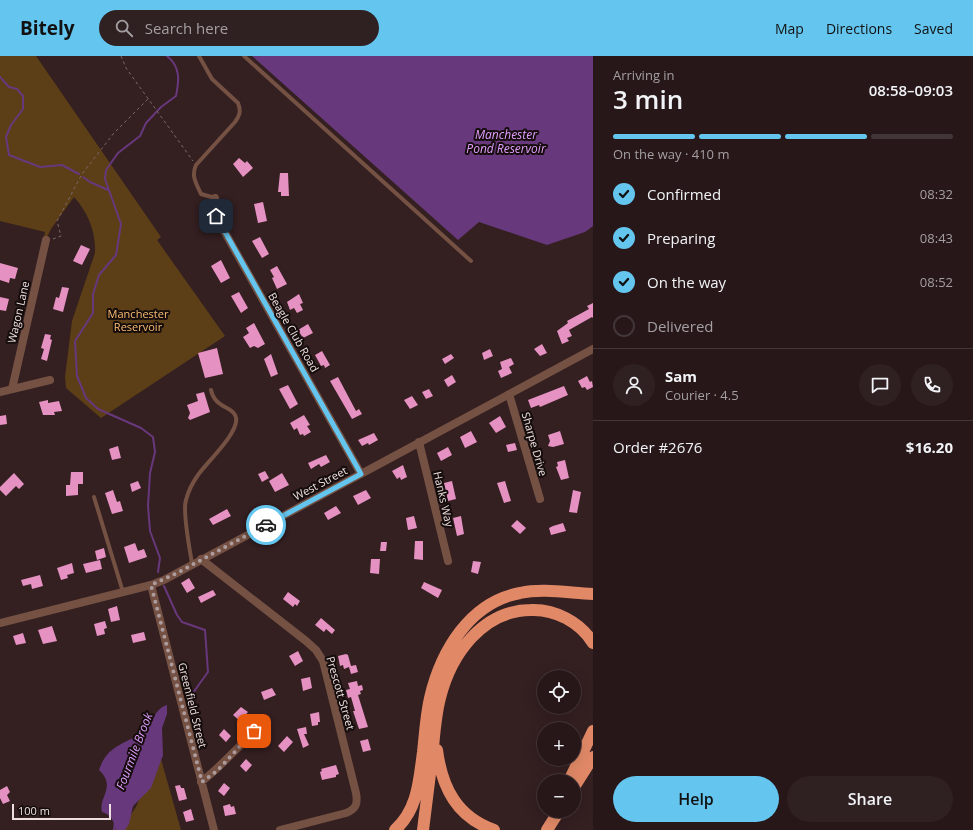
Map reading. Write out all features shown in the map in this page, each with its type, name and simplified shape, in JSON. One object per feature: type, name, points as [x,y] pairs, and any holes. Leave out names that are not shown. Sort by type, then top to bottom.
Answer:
[{"type":"highway","points":[[395,830],[409,814],[416,797],[428,708],[434,684],[449,650],[465,626],[488,605],[513,594],[537,591],[593,594]]},
{"type":"highway","points":[[423,830],[441,696],[454,664],[471,638],[491,620],[517,611],[533,610],[548,612],[563,617],[576,625],[593,643]]},
{"type":"highway","points":[[436,727],[440,768],[450,795],[458,807],[469,817],[494,830]]},
{"type":"highway","points":[[572,774],[593,731]]},
{"type":"highway","points":[[581,776],[593,757]]},
{"type":"highway","points":[[547,830],[554,818]]},
{"type":"street","name":"Beagle Club Road","points":[[215,198],[219,222],[361,474]]},
{"type":"street","name":"Wagon Lane","points":[[12,389],[46,240]]},
{"type":"street","name":"West Street","points":[[0,623],[151,585],[593,349]]},
{"type":"street","points":[[0,392],[50,380]]},
{"type":"street","name":"Sharpe Drive","points":[[509,394],[540,499]]},
{"type":"street","name":"Hanks Way","points":[[419,442],[448,561]]},
{"type":"street","name":"Prescott Street","points":[[201,559],[306,641],[316,650],[323,661],[356,794],[356,806],[354,809],[346,813],[280,830]]},
{"type":"street","name":"Greenfield Street","points":[[151,585],[214,830]]},
{"type":"street","points":[[202,782],[217,771],[254,731],[266,723]]},
{"type":"lane","points":[[199,56],[212,79],[238,103],[240,109],[239,116],[235,122],[196,165],[192,172],[201,194],[215,198]]},
{"type":"lane","points":[[244,56],[471,262]]},
{"type":"lane","points":[[192,564],[184,509],[186,500],[196,477],[225,442],[235,428],[236,422],[236,417],[232,411],[217,403],[211,390]]},
{"type":"lane","points":[[94,497],[124,592]]},
{"type":"path","points":[[121,56],[126,68],[196,165]]},
{"type":"path","points":[[46,240],[61,236],[57,221],[82,174],[114,133],[148,99]]},
{"type":"green space","name":"Manchester Reservoir","points":[[0,56],[36,56],[161,237],[157,240],[225,336],[101,418],[66,388],[65,377],[72,321],[95,253],[94,238],[87,216],[74,197],[51,229],[42,247],[45,232],[0,221]]},
{"type":"green space","points":[[159,752],[181,830],[114,830],[128,819],[136,807]]},
{"type":"water","name":"Manchester Pond Reservoir","points":[[252,56],[593,56],[593,226],[585,232],[547,245],[479,222],[458,240]]},
{"type":"water","points":[[167,705],[167,714],[162,728],[163,755],[151,788],[133,806],[129,824],[125,830],[116,830],[112,818],[102,812],[102,802],[107,787],[104,776],[99,770],[107,754],[145,730],[159,709]]},
{"type":"building","points":[[239,158],[245,163],[247,161],[253,168],[243,177],[233,164]]},
{"type":"building","points":[[280,173],[288,173],[289,196],[281,196],[281,192],[278,192]]},
{"type":"building","points":[[263,202],[267,221],[258,223],[254,204]]},
{"type":"building","points":[[260,237],[269,254],[262,258],[252,241]]},
{"type":"building","points":[[81,245],[90,249],[82,265],[73,261]]},
{"type":"building","points":[[221,260],[230,278],[221,283],[211,266]]},
{"type":"building","points":[[0,263],[18,268],[15,279],[10,278],[9,283],[0,280]]},
{"type":"building","points":[[277,266],[287,284],[277,289],[272,278],[274,277],[270,270]]},
{"type":"building","points":[[62,287],[69,288],[63,312],[53,309],[56,297],[59,298]]},
{"type":"building","points":[[239,292],[248,308],[241,313],[231,296]]},
{"type":"building","points":[[299,294],[303,303],[300,304],[303,310],[297,313],[294,308],[290,310],[287,302]]},
{"type":"building","points":[[0,297],[9,299],[6,311],[0,310]]},
{"type":"building","points":[[593,303],[593,318],[592,317],[569,330],[572,336],[567,338],[569,341],[562,344],[557,331],[568,323],[567,321],[589,309],[587,306]]},
{"type":"building","points":[[254,323],[265,344],[258,348],[254,346],[250,348],[243,337],[249,333],[246,328]]},
{"type":"building","points":[[308,324],[313,333],[303,338],[298,330]]},
{"type":"building","points":[[45,334],[51,335],[50,339],[52,340],[47,361],[41,359],[44,349],[41,348]]},
{"type":"building","points":[[542,344],[547,353],[540,356],[534,349]]},
{"type":"building","points":[[217,348],[223,374],[205,378],[198,353]]},
{"type":"building","points":[[490,349],[493,356],[484,360],[482,353]]},
{"type":"building","points":[[322,351],[330,365],[325,368],[324,365],[321,366],[315,355]]},
{"type":"building","points":[[271,354],[278,374],[271,377],[264,359]]},
{"type":"building","points":[[451,354],[454,358],[445,364],[442,359]]},
{"type":"building","points":[[511,358],[514,364],[509,367],[512,373],[501,378],[498,371],[502,369],[500,362]]},
{"type":"building","points":[[452,375],[456,382],[448,387],[444,380]]},
{"type":"building","points":[[587,376],[590,382],[592,381],[593,387],[587,390],[585,387],[582,388],[578,381]]},
{"type":"building","points":[[338,377],[356,411],[359,409],[362,414],[352,419],[330,381]]},
{"type":"building","points":[[288,385],[298,404],[290,409],[279,389]]},
{"type":"building","points":[[564,386],[568,395],[540,407],[539,405],[531,408],[528,400]]},
{"type":"building","points":[[429,389],[433,396],[426,399],[422,392]]},
{"type":"building","points":[[204,392],[210,412],[190,420],[188,418],[190,413],[187,405],[198,401],[196,394]]},
{"type":"building","points":[[412,396],[418,405],[410,409],[404,400]]},
{"type":"building","points":[[48,400],[48,403],[59,401],[62,411],[54,412],[55,415],[43,415],[39,402]]},
{"type":"building","points":[[6,415],[7,424],[0,425],[0,416]]},
{"type":"building","points":[[304,415],[310,425],[307,426],[311,432],[304,436],[303,434],[300,435],[297,428],[294,430],[290,423]]},
{"type":"building","points":[[500,416],[506,427],[496,433],[489,423]]},
{"type":"building","points":[[471,431],[477,442],[465,448],[460,437]]},
{"type":"building","points":[[560,431],[564,444],[553,447],[548,446],[550,441],[548,435]]},
{"type":"building","points":[[374,433],[378,440],[369,445],[368,443],[362,446],[358,440]]},
{"type":"building","points":[[515,443],[517,450],[508,452],[506,445]]},
{"type":"building","points":[[118,446],[121,458],[112,460],[109,449]]},
{"type":"building","points":[[448,447],[452,455],[441,461],[437,453]]},
{"type":"building","points":[[326,455],[330,462],[321,467],[319,464],[311,469],[308,463]]},
{"type":"building","points":[[565,460],[569,478],[561,480],[556,467],[558,466],[557,462]]},
{"type":"building","points":[[403,465],[407,477],[401,480],[400,477],[397,479],[392,471]]},
{"type":"building","points":[[265,471],[269,478],[262,482],[258,474]]},
{"type":"building","points":[[71,472],[83,472],[83,484],[78,484],[78,495],[66,496],[66,485],[70,485]]},
{"type":"building","points":[[14,473],[24,484],[19,489],[16,486],[6,496],[0,490],[0,487]]},
{"type":"building","points":[[282,473],[289,485],[275,492],[269,481]]},
{"type":"building","points":[[138,481],[141,488],[132,492],[130,484]]},
{"type":"building","points":[[452,481],[456,499],[448,501],[444,483]]},
{"type":"building","points":[[505,481],[511,501],[504,503],[497,483]]},
{"type":"building","points":[[113,490],[117,502],[120,501],[123,511],[112,514],[105,493]]},
{"type":"building","points":[[366,490],[371,498],[358,505],[353,496]]},
{"type":"building","points":[[573,490],[581,492],[577,513],[569,512]]},
{"type":"building","points":[[336,506],[341,513],[328,520],[324,513]]},
{"type":"building","points":[[227,509],[231,516],[213,525],[209,519]]},
{"type":"building","points":[[414,516],[417,528],[408,530],[406,518]]},
{"type":"building","points":[[461,516],[464,534],[457,536],[453,518]]},
{"type":"building","points":[[517,520],[526,528],[520,534],[511,526]]},
{"type":"building","points":[[563,523],[566,531],[551,535],[549,528]]},
{"type":"building","points":[[415,541],[423,541],[423,560],[414,559]]},
{"type":"building","points":[[381,542],[387,542],[386,551],[380,551]]},
{"type":"building","points":[[135,543],[138,551],[144,549],[147,557],[129,563],[124,547]]},
{"type":"building","points":[[104,548],[106,557],[97,560],[95,551]]},
{"type":"building","points":[[371,559],[380,559],[379,574],[370,573]]},
{"type":"building","points":[[100,560],[102,569],[86,573],[83,564]]},
{"type":"building","points":[[473,561],[481,562],[478,574],[471,572]]},
{"type":"building","points":[[72,563],[74,573],[67,575],[68,578],[61,580],[57,568]]},
{"type":"building","points":[[40,575],[43,586],[32,589],[31,584],[23,586],[21,580]]},
{"type":"building","points":[[189,578],[195,588],[187,593],[181,583]]},
{"type":"building","points":[[424,582],[442,590],[438,598],[421,588]]},
{"type":"building","points":[[213,590],[216,595],[201,603],[198,597]]},
{"type":"building","points":[[288,592],[300,601],[297,606],[295,604],[293,607],[283,599]]},
{"type":"building","points":[[117,606],[120,620],[111,622],[108,609]]},
{"type":"building","points":[[321,618],[335,630],[332,634],[326,629],[324,632],[315,625]]},
{"type":"building","points":[[105,621],[107,628],[104,629],[105,634],[97,636],[94,624]]},
{"type":"building","points":[[52,626],[57,641],[43,644],[38,630]]},
{"type":"building","points":[[144,632],[146,640],[133,643],[131,635]]},
{"type":"building","points":[[23,633],[26,643],[16,645],[13,636]]},
{"type":"building","points":[[298,651],[303,661],[295,666],[289,656]]},
{"type":"building","points":[[348,655],[351,666],[356,665],[358,672],[351,674],[349,667],[344,669],[343,665],[340,666],[338,656]]},
{"type":"building","points":[[310,677],[312,688],[303,691],[301,679]]},
{"type":"building","points":[[357,681],[358,686],[362,685],[363,690],[360,691],[361,694],[358,695],[368,727],[359,729],[353,711],[355,711],[351,697],[348,698],[346,690],[350,689],[348,683]]},
{"type":"building","points":[[272,688],[276,695],[264,700],[261,692]]},
{"type":"building","points":[[241,707],[248,712],[240,721],[233,715]]},
{"type":"building","points":[[319,712],[320,722],[318,722],[318,725],[312,726],[310,714]]},
{"type":"building","points":[[306,727],[307,734],[304,734],[309,745],[303,748],[297,729]]},
{"type":"building","points":[[224,729],[231,736],[226,742],[219,735]]},
{"type":"building","points":[[287,736],[293,742],[284,752],[278,746]]},
{"type":"building","points":[[368,739],[371,750],[363,752],[360,741]]},
{"type":"building","points":[[246,759],[252,765],[246,772],[240,766]]},
{"type":"building","points":[[336,765],[339,774],[336,775],[336,777],[322,780],[320,772],[322,771],[321,769]]},
{"type":"building","points":[[224,783],[230,788],[224,796],[218,791]]},
{"type":"building","points":[[180,785],[181,788],[184,788],[187,799],[179,801],[175,786]]},
{"type":"building","points":[[7,786],[10,792],[7,795],[10,801],[3,804],[0,798],[0,790]]},
{"type":"building","points":[[230,804],[231,807],[234,806],[236,814],[225,816],[223,806]]},
{"type":"building","points":[[191,809],[194,820],[186,822],[183,812]]},
{"type":"waterway","name":"Fourmile Brook","points":[[158,572],[160,558],[150,531],[148,506],[150,473],[155,452],[153,437],[141,428],[98,409],[86,398],[77,376],[75,341],[93,313],[93,294],[99,275],[116,255],[121,224],[105,179],[106,170],[118,153],[140,136],[146,123],[161,107],[176,96],[178,74],[172,60],[167,56]]},
{"type":"waterway","points":[[0,77],[9,87],[17,89],[23,96],[23,109],[11,125],[6,137],[9,155],[40,167],[62,165],[79,174]]},
{"type":"waterway","points":[[83,177],[90,182],[108,190]]},
{"type":"waterway","name":"Fourmile Brook","points":[[164,586],[177,615],[182,622],[205,630],[208,672],[190,697]]},
{"type":"waterway","name":"Fourmile Brook","points":[[114,830],[115,822]]},
{"type":"way so far","points":[[254,731],[217,771],[202,782],[151,585],[164,580],[266,525]]},
{"type":"route","points":[[216,216],[361,474],[266,525]]}]
